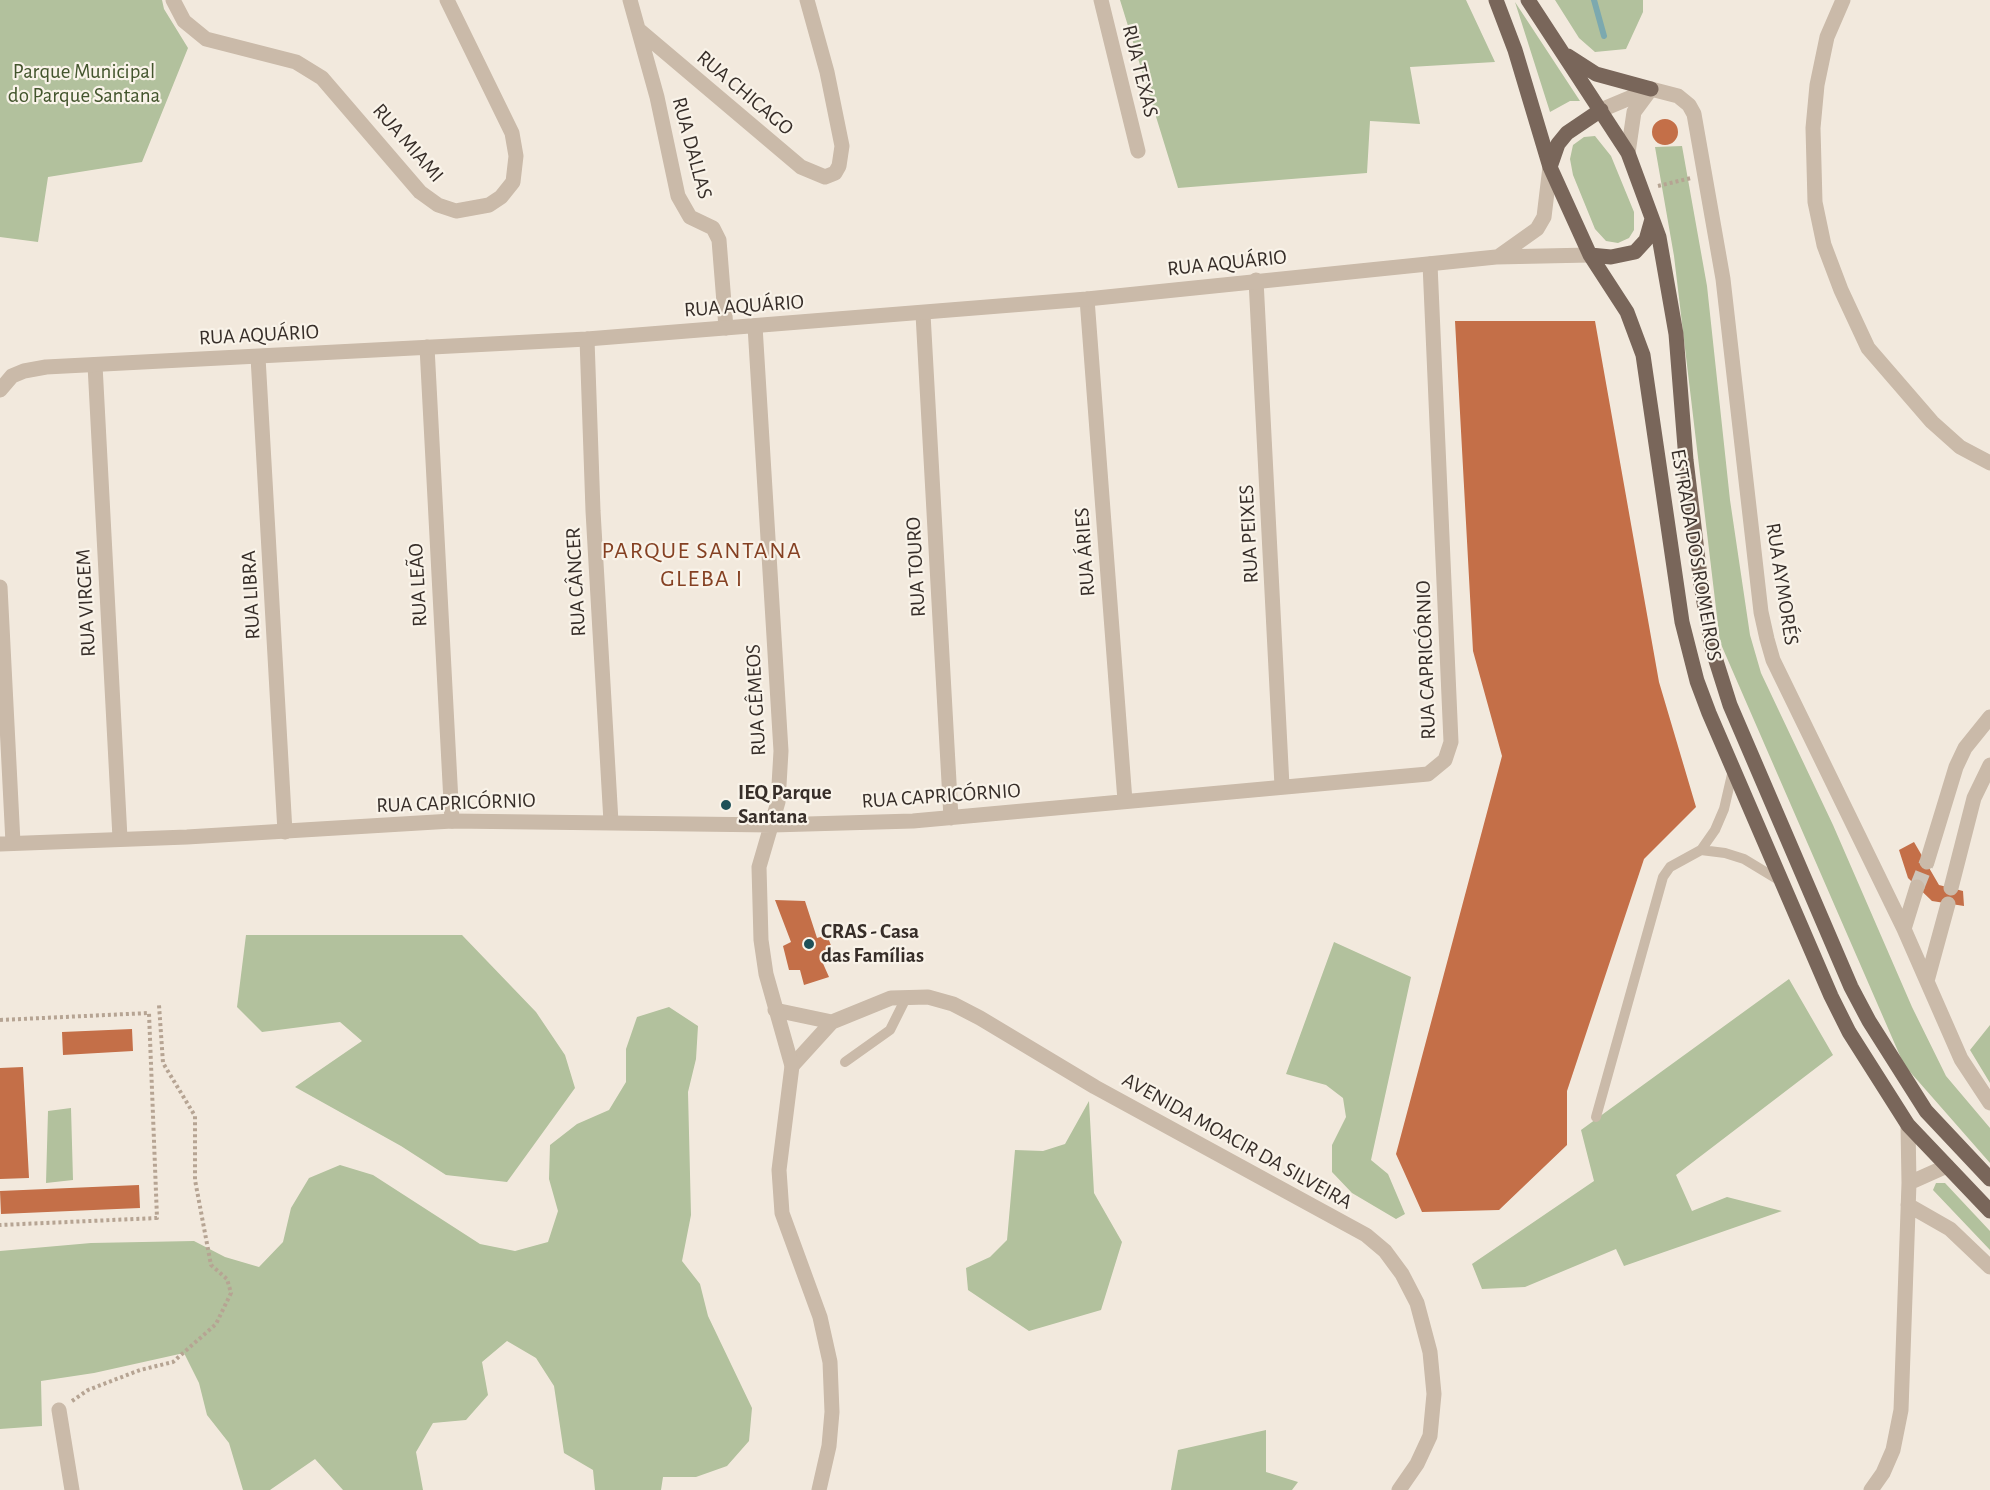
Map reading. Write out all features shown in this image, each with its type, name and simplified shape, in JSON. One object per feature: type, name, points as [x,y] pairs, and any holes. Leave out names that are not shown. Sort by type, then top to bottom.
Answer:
[{"type":"main road","name":"ESTRADA DOS ROMEIROS","points":[[1496,0],[1515,50],[1550,167],[1590,255],[1627,312],[1643,355],[1676,589],[1689,653],[1709,713],[1849,1032],[1908,1125],[1990,1211]]},
{"type":"main road","name":"ESTRADA DOS ROMEIROS","points":[[1528,0],[1628,153],[1659,237],[1676,334],[1686,460],[1701,585],[1712,648],[1730,705],[1851,987],[1869,1021],[1926,1111],[1990,1179]]},
{"type":"main road","points":[[1563,52],[1596,74],[1651,89]]},
{"type":"main road","points":[[1550,167],[1558,144],[1567,133],[1601,110]]},
{"type":"main road","points":[[1590,255],[1611,257],[1635,252],[1646,240],[1652,219]]},
{"type":"street","name":"RUA MIAMI","points":[[173,0],[183,21],[194,32],[206,39],[296,62],[322,78],[353,111],[420,192],[438,205],[456,211],[489,205],[501,197],[513,182],[516,170],[515,143],[447,0]]},
{"type":"street","name":"RUA DALLAS","points":[[630,0],[657,97],[678,196],[690,217],[713,228],[719,240],[726,328]]},
{"type":"street","name":"RUA CHICAGO","points":[[639,30],[801,167],[819,176],[831,176],[839,166],[840,134],[827,72],[807,0]]},
{"type":"street","name":"RUA TEXAS","points":[[1101,0],[1138,151]]},
{"type":"street","points":[[1843,0],[1827,37],[1817,85],[1814,117],[1814,184],[1824,245],[1841,290],[1868,348],[1932,422],[1960,447],[1990,463]]},
{"type":"street","points":[[1601,110],[1651,89]]},
{"type":"street","points":[[1628,153],[1634,112],[1651,89]]},
{"type":"street","name":"RUA AYMORÉS","points":[[1651,89],[1678,96],[1689,105],[1696,123],[1723,279],[1761,612],[1767,639],[1787,690],[1904,929],[1966,1069],[1990,1103]]},
{"type":"street","points":[[1496,257],[1537,229],[1544,217],[1550,167]]},
{"type":"street","name":"RUA AQUÁRIO","points":[[0,390],[12,376],[24,371],[95,365],[587,339],[923,314],[1496,257],[1590,255]]},
{"type":"street","name":"RUA CAPRICÓRNIO","points":[[0,587],[7,843],[285,832],[452,821],[772,825],[886,823],[1428,774],[1445,760],[1450,750],[1430,264]]},
{"type":"street","name":"RUA PEIXES","points":[[1256,280],[1282,786]]},
{"type":"street","name":"RUA ÁRIES","points":[[1088,299],[1125,801]]},
{"type":"street","name":"RUA TOURO","points":[[923,314],[951,818]]},
{"type":"street","name":"RUA GÊMEOS","points":[[755,326],[781,751],[780,787],[772,825],[759,867],[759,908],[766,974],[792,1066]]},
{"type":"street","name":"RUA CÂNCER","points":[[587,339],[593,511],[610,822]]},
{"type":"street","name":"RUA LEÃO","points":[[427,347],[452,821]]},
{"type":"street","name":"RUA LIBRA","points":[[258,357],[285,832]]},
{"type":"street","name":"RUA VIRGEM","points":[[95,365],[120,838]]},
{"type":"street","points":[[1927,862],[1956,767],[1965,748],[1990,717]]},
{"type":"street","points":[[1927,981],[1974,798],[1988,776]]},
{"type":"street","points":[[1904,929],[1917,887]]},
{"type":"street","name":"AVENIDA MOACIR DA SILVEIRA","points":[[792,1066],[832,1022],[891,998],[928,997],[945,1002],[980,1018],[1095,1087],[1366,1235],[1385,1251],[1402,1274],[1417,1303],[1430,1352],[1434,1394],[1430,1436],[1417,1464],[1399,1490]]},
{"type":"street","points":[[775,1010],[832,1022]]},
{"type":"street","points":[[792,1066],[779,1170],[779,1193],[789,1232],[820,1317],[830,1362],[832,1412],[829,1446],[819,1490]]},
{"type":"street","points":[[1870,1490],[1883,1473],[1893,1450],[1901,1410],[1909,1183],[1908,1125]]},
{"type":"street","points":[[1909,1183],[1947,1166]]},
{"type":"street","points":[[1908,1205],[1950,1230],[1990,1267]]},
{"type":"street","points":[[59,1410],[72,1490]]},
{"type":"lane","points":[[1596,1117],[1663,877],[1674,863],[1701,850],[1715,830],[1724,809],[1733,770]]},
{"type":"lane","points":[[1701,850],[1725,853],[1744,859],[1782,882]]},
{"type":"lane","points":[[845,1062],[890,1030],[907,996]]},
{"type":"path","points":[[1642,190],[1705,175]]},
{"type":"path","points":[[59,1410],[88,1390],[140,1370],[173,1362],[216,1324],[231,1293],[227,1279],[212,1265],[195,1180],[195,1116],[163,1063],[159,1005]]},
{"type":"path","points":[[0,1020],[149,1013],[157,1218],[0,1225]]},
{"type":"green space","name":"Parque Municipal do Parque Santana","points":[[0,0],[162,0],[164,9],[188,48],[142,162],[48,177],[38,242],[0,237]]},
{"type":"green space","points":[[1120,0],[1466,0],[1495,62],[1410,67],[1420,124],[1370,121],[1367,173],[1178,188]]},
{"type":"green space","points":[[1555,0],[1643,0],[1643,12],[1626,49],[1595,52],[1579,38]]},
{"type":"green space","points":[[1515,2],[1580,101],[1570,101],[1550,112]]},
{"type":"green space","points":[[1595,136],[1611,156],[1634,212],[1634,230],[1629,238],[1618,243],[1606,241],[1595,229],[1573,175],[1570,159],[1573,145],[1584,137]]},
{"type":"green space","points":[[1682,146],[1707,286],[1730,500],[1750,635],[1761,673],[1833,825],[1912,1007],[1946,1076],[1990,1128],[1990,1163],[1904,1065],[1720,642],[1674,256],[1655,147]]},
{"type":"green space","points":[[246,935],[462,935],[536,1012],[565,1055],[575,1088],[507,1182],[446,1175],[401,1146],[295,1087],[362,1041],[340,1022],[262,1032],[237,1007]]},
{"type":"green space","points":[[1334,942],[1411,977],[1371,1160],[1388,1174],[1405,1214],[1396,1219],[1352,1193],[1332,1172],[1332,1145],[1346,1117],[1343,1098],[1326,1085],[1286,1074]]},
{"type":"green space","points":[[1789,979],[1833,1055],[1676,1175],[1692,1211],[1727,1197],[1782,1211],[1624,1266],[1616,1249],[1525,1287],[1482,1289],[1472,1264],[1594,1181],[1581,1130]]},
{"type":"green space","points":[[669,1007],[698,1026],[696,1059],[688,1092],[691,1215],[682,1261],[700,1284],[708,1316],[752,1408],[749,1441],[727,1466],[696,1477],[663,1477],[661,1490],[595,1490],[593,1470],[564,1453],[554,1386],[536,1358],[507,1341],[482,1362],[488,1395],[466,1420],[433,1423],[416,1452],[423,1490],[343,1490],[315,1459],[270,1490],[243,1490],[229,1443],[207,1415],[199,1383],[184,1353],[94,1373],[41,1381],[42,1426],[0,1429],[0,1251],[91,1243],[194,1241],[225,1257],[259,1267],[283,1242],[291,1208],[309,1178],[340,1165],[373,1175],[480,1244],[515,1251],[548,1242],[558,1211],[549,1179],[550,1145],[577,1124],[609,1110],[626,1082],[626,1049],[637,1017]]},
{"type":"green space","points":[[1990,1025],[1990,1083],[1970,1050]]},
{"type":"green space","points":[[1089,1101],[1094,1193],[1122,1242],[1101,1310],[1029,1331],[968,1290],[966,1268],[990,1257],[1007,1240],[1015,1150],[1043,1151],[1065,1144]]},
{"type":"green space","points":[[71,1108],[73,1180],[46,1183],[48,1111]]},
{"type":"green space","points":[[1936,1183],[1945,1183],[1990,1231],[1990,1250],[1933,1190]]},
{"type":"green space","points":[[1266,1430],[1266,1472],[1298,1482],[1292,1490],[1171,1490],[1178,1450]]},
{"type":"building","points":[[1665,119],[1674,123],[1678,132],[1674,141],[1665,145],[1656,141],[1652,132],[1656,123]]},
{"type":"building","points":[[1455,321],[1595,321],[1659,682],[1696,807],[1644,859],[1567,1091],[1567,1145],[1499,1210],[1422,1212],[1396,1154],[1502,756],[1473,651]]},
{"type":"building","points":[[1914,842],[1939,885],[1963,891],[1964,906],[1932,901],[1908,878],[1899,850]]},
{"type":"building","name":"CRAS - Casa das Famílias","points":[[775,900],[805,901],[817,938],[827,935],[835,956],[821,959],[829,977],[804,985],[800,970],[789,970],[783,946],[791,942]]},
{"type":"building","points":[[132,1029],[133,1051],[63,1055],[62,1032]]},
{"type":"building","points":[[23,1067],[29,1178],[0,1179],[0,1068]]},
{"type":"building","points":[[139,1185],[140,1208],[1,1214],[0,1191]]},
{"type":"waterway","points":[[1594,0],[1604,36]]},
{"type":"tunnel","points":[[1917,887],[1927,862]]},
{"type":"place","name":"IEQ Parque Santana","points":[[726,805]]},
{"type":"place","name":"CRAS - Casa das Famílias","points":[[809,944]]},
{"type":"district","name":"PARQUE SANTANA GLEBA I","points":[[702,565]]}]
